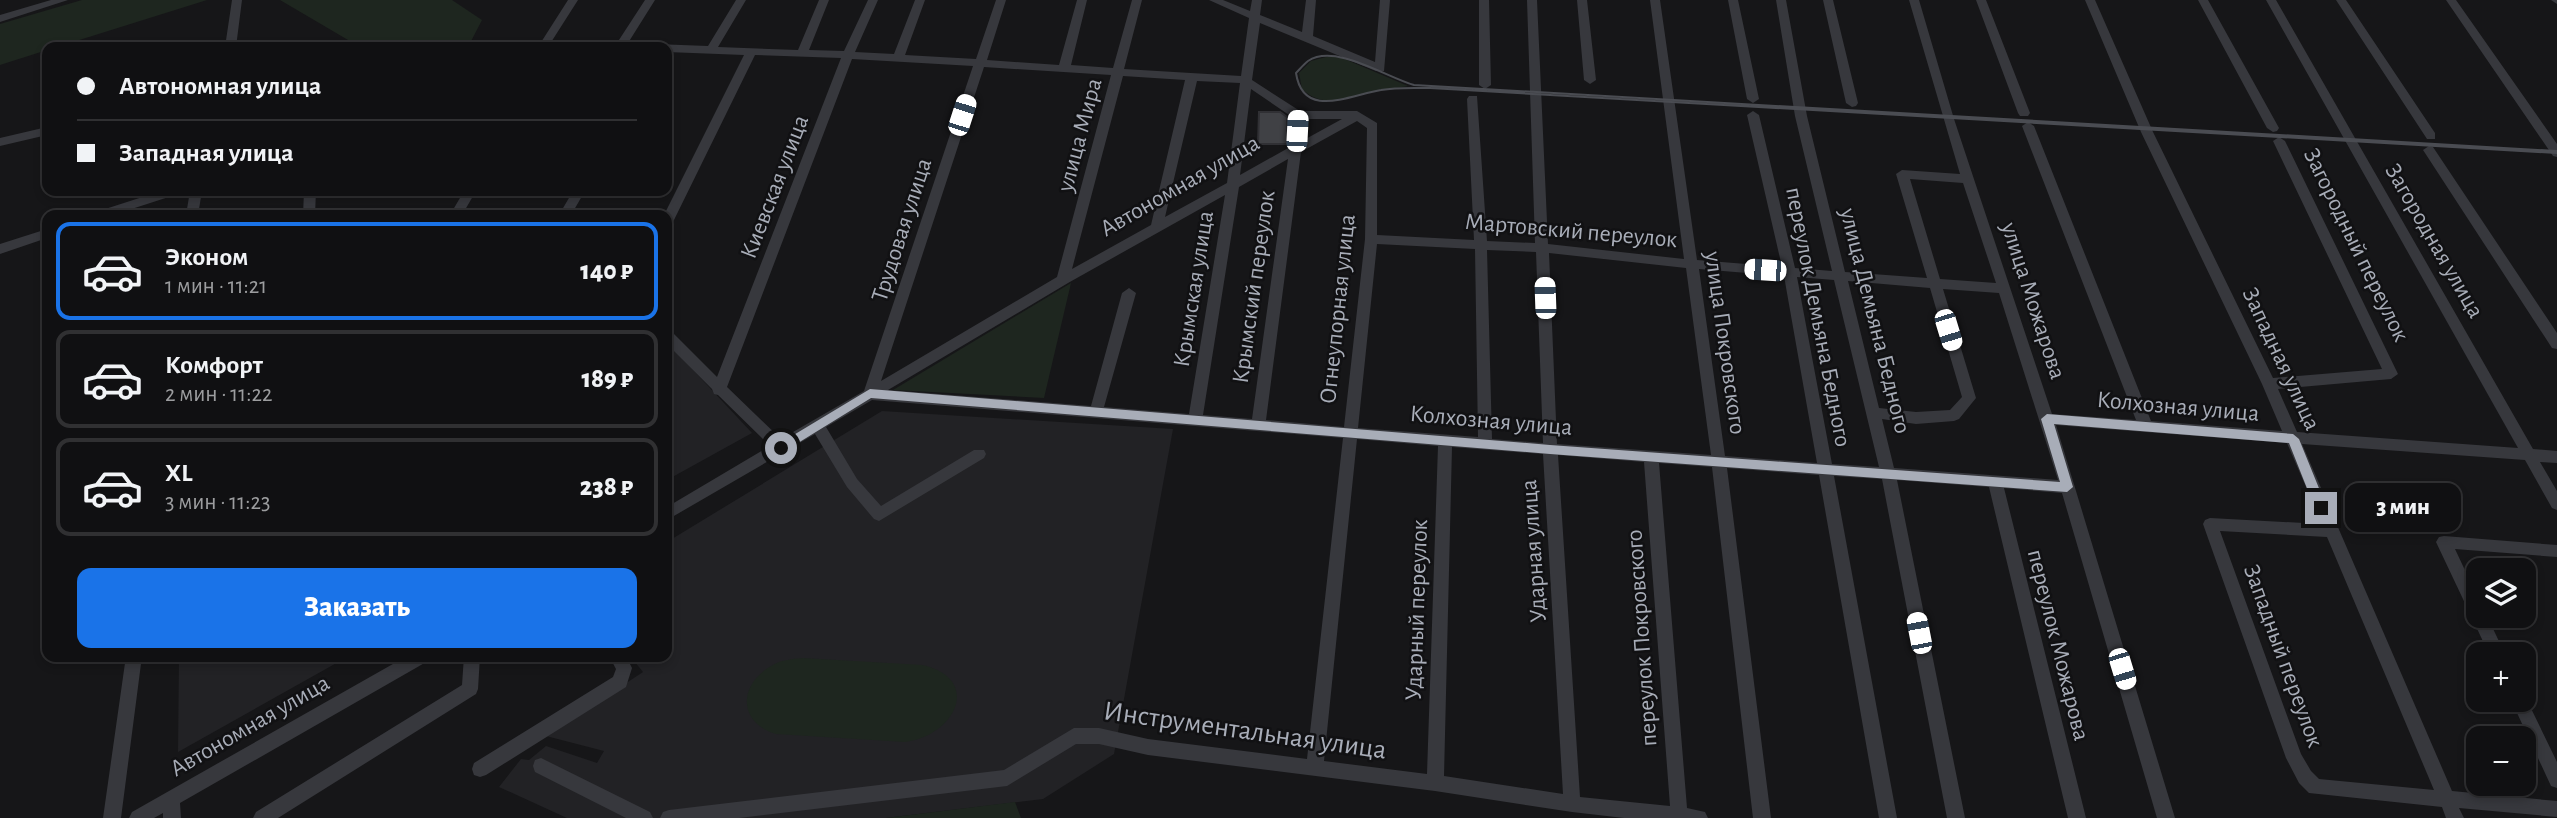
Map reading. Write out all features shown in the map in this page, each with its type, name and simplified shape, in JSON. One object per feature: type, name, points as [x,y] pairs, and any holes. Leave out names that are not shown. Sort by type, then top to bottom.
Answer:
[{"type":"street","points":[[0,19],[63,0]]},
{"type":"street","points":[[231,42],[237,0]]},
{"type":"street","points":[[546,42],[573,0]]},
{"type":"street","points":[[623,42],[650,0]]},
{"type":"street","points":[[712,48],[741,0]]},
{"type":"street","points":[[802,54],[824,0]]},
{"type":"street","name":"Киевская улица","points":[[719,390],[848,55],[873,0]]},
{"type":"street","points":[[898,58],[920,0]]},
{"type":"street","name":"Трудовая улица","points":[[870,394],[1001,0]]},
{"type":"street","points":[[1064,69],[1082,0]]},
{"type":"street","name":"улица Мира","points":[[1063,280],[1137,0]]},
{"type":"street","points":[[1214,0],[1380,68],[1385,0]]},
{"type":"street","name":"Крымская улица","points":[[1195,419],[1233,184],[1257,0]]},
{"type":"street","points":[[1307,39],[1311,0]]},
{"type":"street","points":[[1484,0],[1485,85]]},
{"type":"street","name":"Ударная улица","points":[[1532,0],[1550,449],[1572,804]]},
{"type":"street","points":[[1582,0],[1590,80]]},
{"type":"street","name":"улица Покровского","points":[[1655,0],[1719,462],[1762,818]]},
{"type":"street","points":[[1734,0],[1753,99]]},
{"type":"street","name":"улица Демьяна Бедного","points":[[1781,0],[1801,116],[1888,474],[1956,818]]},
{"type":"street","points":[[1828,0],[1852,103]]},
{"type":"street","name":"улица Можарова","points":[[1914,0],[1948,119],[2047,419],[2166,818]]},
{"type":"street","points":[[1980,0],[2146,428]]},
{"type":"street","name":"Западная улица","points":[[2090,0],[2147,132],[2269,384],[2455,818]]},
{"type":"street","name":"Загородный переулок","points":[[2203,0],[2276,134],[2391,374],[2269,384]]},
{"type":"street","name":"Загородная улица","points":[[2271,0],[2557,505]]},
{"type":"street","points":[[2341,0],[2431,136]]},
{"type":"street","points":[[2451,0],[2557,153]]},
{"type":"street","points":[[672,47],[848,55],[1245,80],[1298,115],[1357,115]]},
{"type":"street","points":[[672,212],[751,51]]},
{"type":"street","points":[[1156,229],[1192,76]]},
{"type":"street","points":[[1473,99],[1481,245],[1485,442]]},
{"type":"street","name":"Крымский переулок","points":[[1258,424],[1297,147],[1298,115]]},
{"type":"street","name":"Автономная улица","points":[[672,511],[1063,280],[1357,115]]},
{"type":"street","name":"Огнеупорная улица","points":[[1315,767],[1371,239],[1373,126],[1357,115]]},
{"type":"street","name":"переулок Демьяна Бедного","points":[[1753,115],[1790,272],[1888,818]]},
{"type":"street","points":[[0,142],[42,132]]},
{"type":"street","points":[[2429,150],[2557,344]]},
{"type":"street","points":[[1874,413],[1916,418],[1954,415],[1969,398],[1902,174],[1969,179]]},
{"type":"street","points":[[115,210],[159,196]]},
{"type":"street","points":[[1,252],[42,235]]},
{"type":"street","name":"Мартовский переулок","points":[[1371,239],[1543,248],[1691,264],[2005,289]]},
{"type":"street","points":[[1096,412],[1129,293]]},
{"type":"street","points":[[672,341],[781,448]]},
{"type":"street","name":"Колхозная улица","points":[[870,394],[1651,457],[2067,487]]},
{"type":"street","name":"Колхозная улица","points":[[2047,419],[2557,457]]},
{"type":"street","points":[[817,425],[852,483],[879,515],[979,454]]},
{"type":"street","name":"Ударный переулок","points":[[1435,783],[1445,439]]},
{"type":"street","name":"переулок Покровского","points":[[1651,457],[1679,816]]},
{"type":"street","name":"переулок Можарова","points":[[1995,482],[2077,818]]},
{"type":"street","name":"Западный переулок","points":[[2330,531],[2210,524],[2294,758],[2305,777],[2315,787],[2447,800]]},
{"type":"street","points":[[2466,588],[2444,542],[2557,551]]},
{"type":"street","points":[[112,818],[133,662]]},
{"type":"street","name":"Автономная улица","points":[[138,818],[411,662]]},
{"type":"street","points":[[262,818],[470,689],[472,662]]},
{"type":"street","points":[[480,769],[620,682],[624,668],[620,662]]},
{"type":"street","points":[[2525,712],[2557,780]]},
{"type":"street","name":"Инструментальная улица","points":[[669,818],[1007,778],[1074,736],[1099,736],[1148,747],[1435,783],[1572,804],[1699,818]]},
{"type":"street","points":[[541,766],[644,818]]},
{"type":"street","points":[[171,799],[172,818]]},
{"type":"street","points":[[2447,800],[2557,809]]},
{"type":"shaded area","points":[[82,0],[207,0],[73,42],[42,42],[42,52],[0,65],[0,24]]},
{"type":"shaded area","points":[[280,0],[452,0],[482,20],[471,42],[351,42]]},
{"type":"shaded area","points":[[1330,56],[1342,58],[1408,86],[1379,90],[1347,99],[1319,99],[1302,89],[1299,73],[1311,61]]},
{"type":"shaded area","points":[[1071,283],[1044,398],[893,390]]},
{"type":"shaded area","points":[[672,347],[752,433],[672,477]]},
{"type":"shaded area","points":[[882,411],[1173,429],[1114,754],[1043,799],[886,818],[567,818],[499,787],[521,759],[529,760],[546,746],[597,763],[604,751],[546,736],[643,672],[635,662],[672,662],[672,539]]},
{"type":"shaded area","points":[[803,658],[922,665],[941,672],[952,682],[957,693],[956,706],[938,729],[905,742],[776,734],[764,729],[749,713],[748,693],[753,683],[760,674],[775,664]]},
{"type":"shaded area","points":[[179,662],[338,662],[178,752]]},
{"type":"shaded area","points":[[1015,802],[1021,818],[886,818]]},
{"type":"building","points":[[1259,112],[1280,112],[1287,117],[1287,144],[1258,144]]},
{"type":"tram line","points":[[2557,151],[1414,85],[1361,63],[1332,56],[1308,61],[1296,73],[1300,87],[1308,96],[1330,101],[1387,89],[1430,88],[2557,153]]},
{"type":"route","points":[[781,448],[870,394],[1550,449],[2067,487],[2047,419],[2293,439],[2321,508]]}]
